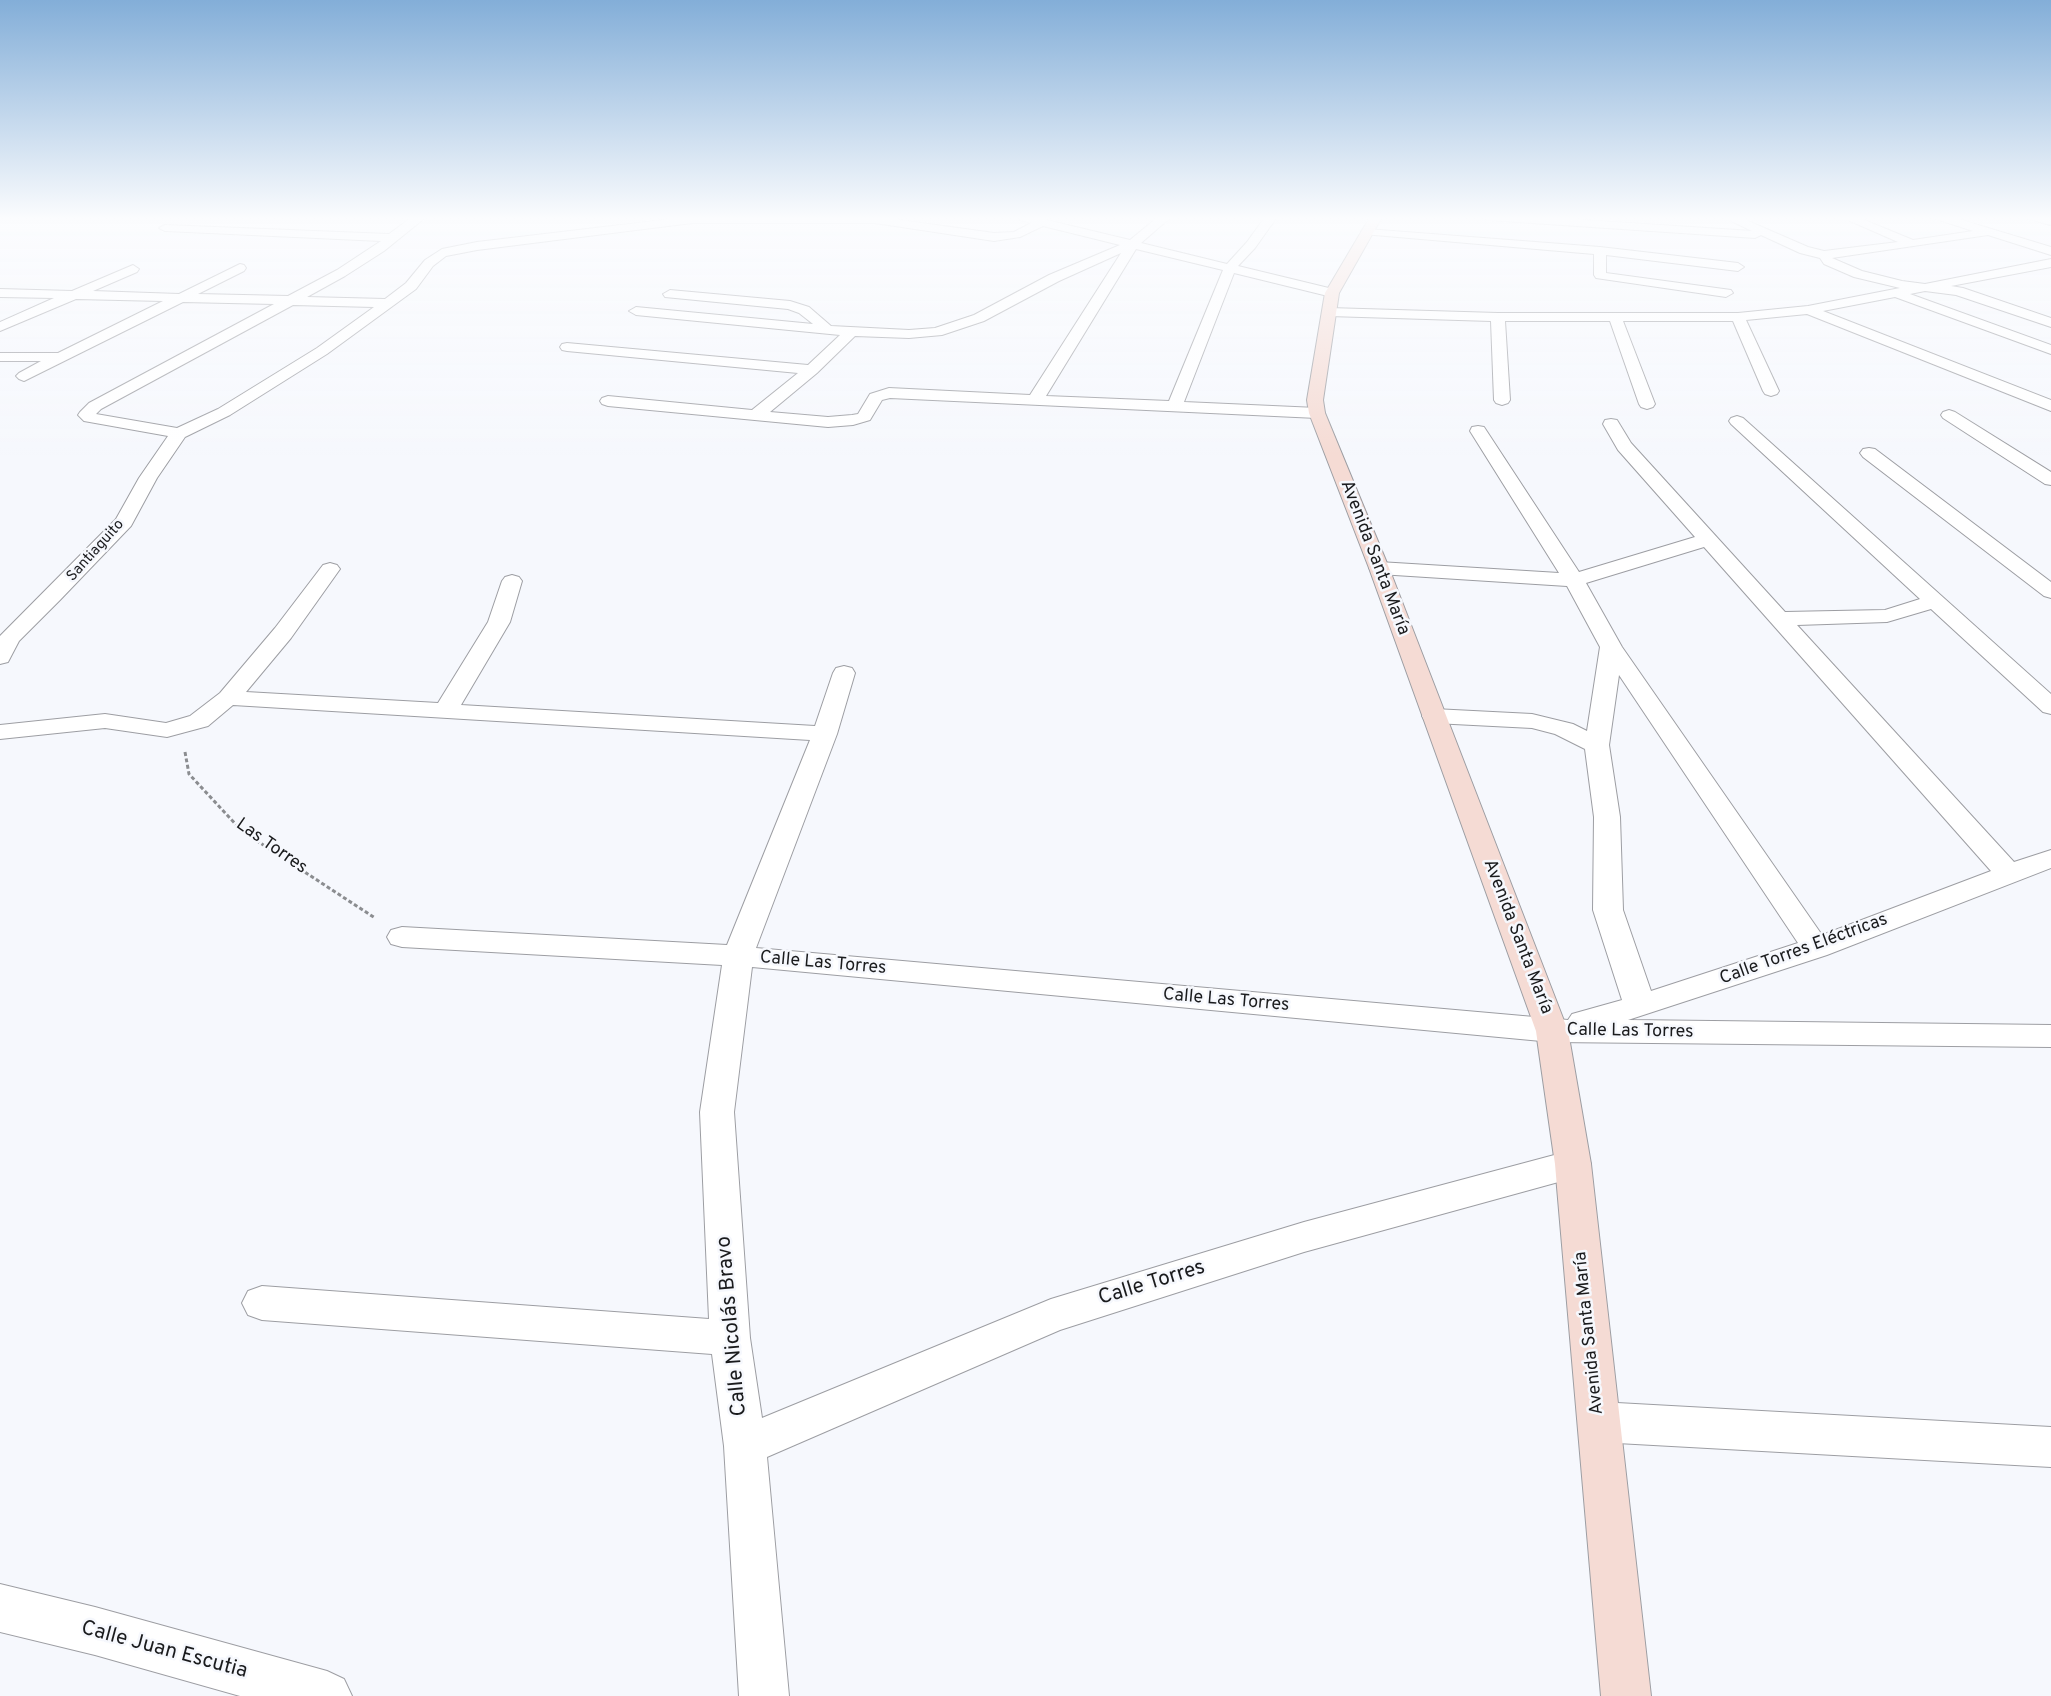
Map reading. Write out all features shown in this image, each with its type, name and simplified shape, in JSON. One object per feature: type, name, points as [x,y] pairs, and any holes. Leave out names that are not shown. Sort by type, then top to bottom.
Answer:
[{"type":"main road","name":"Avenida Santa María","points":[[1333,296],[1330,302],[1316,400],[1317,413],[1379,568],[1552,1031],[1573,1164],[1626,1696]]},
{"type":"street","points":[[0,327],[76,296]]},
{"type":"street","points":[[84,296],[390,302]]},
{"type":"street","points":[[24,376],[183,296]]},
{"type":"street","points":[[299,296],[95,406],[86,415],[90,418],[179,433],[232,407],[322,351],[398,296]]},
{"type":"street","points":[[693,296],[790,305],[804,310],[828,329]]},
{"type":"street","points":[[636,311],[851,332],[909,334],[937,332],[959,326],[1022,296]]},
{"type":"street","points":[[1035,400],[1100,296]]},
{"type":"street","points":[[1175,405],[1219,296]]},
{"type":"street","points":[[1313,296],[1330,302],[1498,317],[1738,316],[1808,310],[1880,296]]},
{"type":"street","points":[[1905,296],[2051,350]]},
{"type":"street","points":[[1973,296],[2051,323]]},
{"type":"street","points":[[1808,310],[2051,406]]},
{"type":"street","points":[[1738,316],[1771,391]]},
{"type":"street","points":[[1498,317],[1502,400]]},
{"type":"street","points":[[1615,317],[1647,404]]},
{"type":"street","points":[[756,416],[812,370],[851,332]]},
{"type":"street","points":[[568,347],[812,370]]},
{"type":"street","points":[[0,356],[61,357]]},
{"type":"street","points":[[608,401],[828,422],[864,417],[876,397],[889,393],[1317,413]]},
{"type":"street","points":[[1949,415],[2051,480]]},
{"type":"street","points":[[1737,421],[2051,707]]},
{"type":"street","points":[[1611,424],[1624,446],[2009,874]]},
{"type":"street","points":[[1478,431],[1574,580],[1611,648],[1816,948]]},
{"type":"street","name":"Santiaguito","points":[[0,657],[5,644],[11,636],[54,596],[124,522],[152,470],[179,433]]},
{"type":"street","points":[[1869,453],[2051,592]]},
{"type":"street","points":[[1379,568],[1574,580],[1708,539]]},
{"type":"street","points":[[0,732],[105,721],[158,730],[180,727],[200,720],[228,698],[284,633],[330,570]]},
{"type":"street","points":[[445,712],[499,622],[512,581]]},
{"type":"street","points":[[1780,619],[1847,619],[1887,616],[1935,601]]},
{"type":"street","points":[[1611,648],[1597,745],[1607,817],[1608,910],[1640,1006]]},
{"type":"street","name":"Calle Nicolás Bravo","points":[[764,1696],[745,1446],[730,1338],[717,1112],[738,956],[825,734],[844,673]]},
{"type":"street","points":[[228,698],[825,734]]},
{"type":"street","points":[[1434,716],[1532,720],[1564,729],[1597,745]]},
{"type":"street","name":"Calle Torres Eléctricas","points":[[1552,1031],[1640,1006],[1816,948],[2051,858]]},
{"type":"street","name":"Calle Las Torres","points":[[402,937],[738,956],[1552,1031],[2051,1036]]},
{"type":"street","name":"Calle Torres","points":[[745,1446],[1051,1316],[1304,1237],[1573,1164]]},
{"type":"street","points":[[262,1302],[730,1338]]},
{"type":"street","points":[[1599,1422],[2051,1447]]},
{"type":"street","name":"Calle Juan Escutia","points":[[0,1608],[95,1631],[327,1696]]},
{"type":"path","name":"Las Torres","points":[[180,727],[189,774],[242,832],[402,937]]}]
